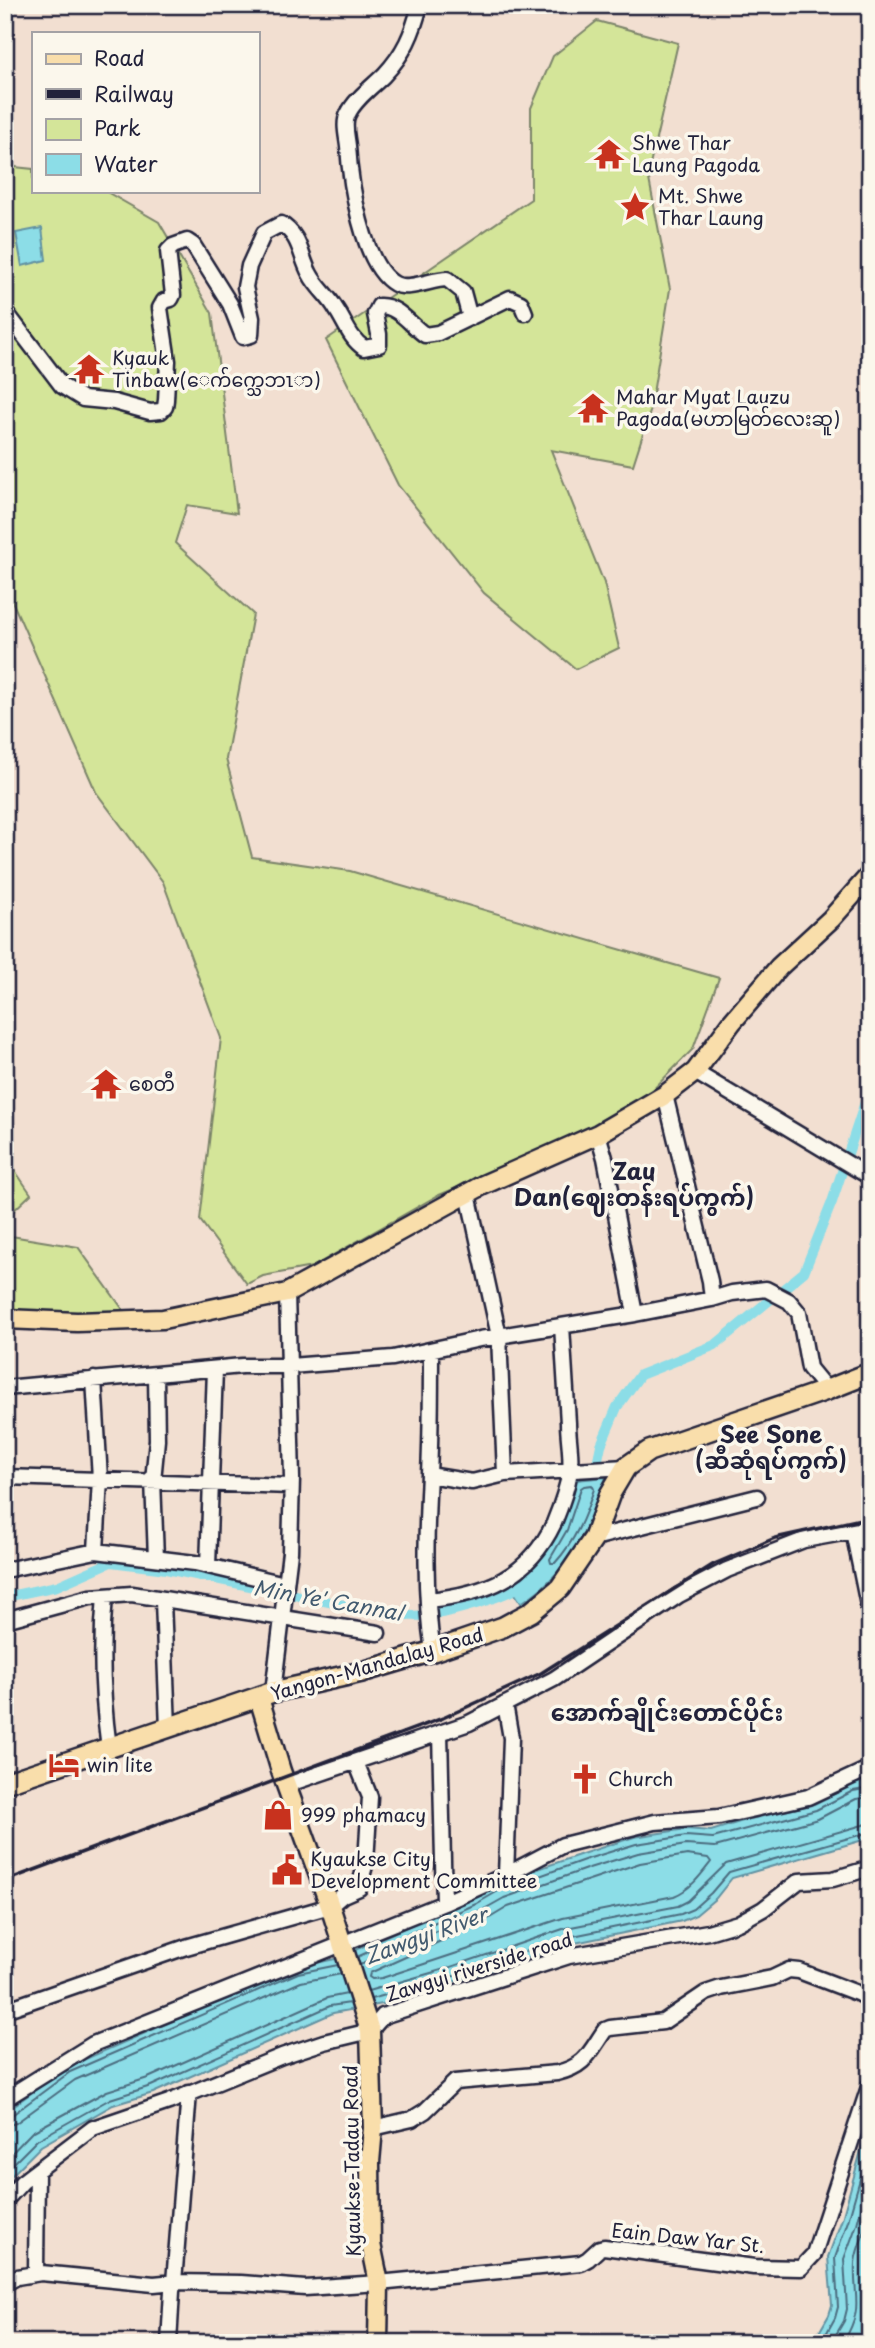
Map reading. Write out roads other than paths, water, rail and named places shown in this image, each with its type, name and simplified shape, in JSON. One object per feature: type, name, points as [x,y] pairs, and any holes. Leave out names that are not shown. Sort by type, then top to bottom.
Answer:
[{"type":"highway","name":"Yangon-Mandalay Road","points":[[5,1783],[266,1695],[362,1672],[503,1627],[531,1612],[560,1588],[594,1538],[619,1467],[649,1451],[870,1373]]},
{"type":"main road","points":[[5,1319],[77,1322],[163,1319],[287,1293],[483,1185],[598,1134],[664,1095],[695,1072],[732,1022],[779,967],[831,919],[870,875]]},
{"type":"main road","name":"Kyaukse-Tadau Road","points":[[266,1695],[286,1785],[330,1906],[369,2026],[373,2128],[370,2162],[371,2244],[379,2283],[378,2343]]},
{"type":"street","points":[[420,5],[407,46],[346,116],[353,192],[372,254],[386,276],[396,285],[406,286],[427,280],[447,279],[463,292],[470,318]]},
{"type":"street","points":[[5,311],[62,386],[83,399],[114,402],[150,412],[161,411],[165,407],[168,361],[160,308],[164,301],[171,299],[173,295],[168,251],[180,242],[187,241],[193,245],[230,304],[243,337],[251,335],[253,327],[245,287],[250,266],[264,233],[281,224],[294,234],[316,285],[336,308],[357,343],[364,348],[379,345],[375,314],[379,306],[388,306],[399,312],[425,335],[438,333],[510,298],[521,303],[525,313]]},
{"type":"street","points":[[695,1072],[813,1145],[868,1175]]},
{"type":"street","points":[[664,1095],[710,1281],[712,1299]]},
{"type":"street","points":[[598,1134],[635,1314]]},
{"type":"street","points":[[468,1194],[499,1336],[505,1474]]},
{"type":"street","points":[[5,1388],[242,1366],[290,1366],[394,1357],[499,1336],[635,1314],[732,1293],[766,1289],[789,1301],[799,1312],[809,1368],[827,1390]]},
{"type":"street","points":[[266,1695],[290,1552],[290,1366],[287,1293]]},
{"type":"street","points":[[428,1607],[507,1579],[528,1563],[547,1538],[573,1470],[562,1326]]},
{"type":"street","points":[[431,1350],[427,1507],[428,1607],[433,1651]]},
{"type":"street","points":[[208,1566],[215,1369]]},
{"type":"street","points":[[156,1374],[157,1440],[153,1480],[156,1558]]},
{"type":"street","points":[[94,1379],[100,1479],[96,1551]]},
{"type":"street","points":[[429,1475],[472,1482],[505,1474],[619,1467]]},
{"type":"street","points":[[5,1477],[291,1486]]},
{"type":"street","points":[[594,1538],[757,1497]]},
{"type":"street","points":[[286,1785],[469,1723],[554,1679],[678,1595],[727,1570],[804,1540],[870,1528]]},
{"type":"street","points":[[853,1531],[870,1615]]},
{"type":"street","points":[[5,1570],[96,1551],[208,1566],[283,1600],[378,1633]]},
{"type":"street","points":[[5,1620],[90,1597],[132,1594],[163,1601],[260,1613],[283,1600]]},
{"type":"street","points":[[105,1596],[101,1638],[102,1701],[109,1748]]},
{"type":"street","points":[[163,1601],[168,1728]]},
{"type":"street","points":[[505,1704],[511,1738],[506,1875]]},
{"type":"street","points":[[440,1733],[444,1903]]},
{"type":"street","points":[[5,2010],[186,1947],[330,1906],[343,1895],[359,1888],[366,1862],[370,1797],[356,1762]]},
{"type":"street","points":[[5,2099],[93,2044],[342,1948],[506,1875],[562,1845],[655,1822],[719,1817],[808,1797],[870,1768]]},
{"type":"street","name":"Zawgyi riverside road","points":[[5,2201],[22,2182],[93,2128],[369,2026],[383,2016],[569,1956],[708,1931],[738,1923],[763,1909],[799,1881],[833,1879],[870,1868]]},
{"type":"street","points":[[373,2128],[412,2119],[425,2111],[455,2082],[571,2070],[580,2065],[605,2030],[663,2022],[706,1993],[772,1978],[789,1970],[799,1971],[870,1998]]},
{"type":"street","name":"Eain Daw Yar St.","points":[[379,2283],[581,2263],[604,2247],[754,2267],[801,2268],[814,2254],[870,2084]]},
{"type":"street","points":[[169,2343],[190,2093]]},
{"type":"street","points":[[36,2273],[37,2171]]},
{"type":"street","points":[[5,2297],[6,2283],[17,2277],[36,2273],[154,2284],[241,2283],[305,2288],[379,2283]]},
{"type":"water","points":[[42,228],[46,260],[22,266],[16,233]]},
{"type":"water","points":[[606,1477],[584,1531],[565,1563],[538,1591],[521,1603],[511,1588],[535,1564],[553,1540],[566,1512],[576,1480]]},
{"type":"water","name":"Zawgyi River","points":[[870,1781],[870,1838],[732,1878],[716,1898],[696,1915],[682,1921],[570,1944],[388,2003],[333,2013],[153,2093],[113,2105],[41,2146],[5,2182],[5,2112],[67,2067],[297,1967],[335,1959],[473,1897],[497,1883],[634,1837],[686,1829],[711,1831],[814,1804],[850,1784]]},
{"type":"water","points":[[870,2119],[870,2330],[866,2343],[813,2343],[832,2305],[828,2257],[842,2219]]},
{"type":"waterway","name":"Min Ye' Cannal","points":[[595,1473],[601,1445],[617,1407],[640,1375],[715,1345],[804,1272],[832,1202],[870,1087]]},
{"type":"waterway","name":"Min Ye' Cannal","points":[[5,1597],[57,1586],[111,1562],[166,1569],[393,1615],[423,1616],[449,1611],[491,1599],[523,1584]]},
{"type":"railway","points":[[5,1881],[443,1718],[541,1673],[714,1564],[775,1538],[870,1517]]},
{"type":"place","name":"Shwe Thar Laung Pagoda","points":[[609,154]]},
{"type":"place","name":"Mt. Shwe Thar Laung","points":[[635,207]]},
{"type":"place","name":"Kyauk Tinbaw(ေက်က္သေဘၤာ)","points":[[89,369]]},
{"type":"place","name":"Mahar Myat Layzu Pagoda(မဟာမြတ်လေးဆူ)","points":[[593,408]]},
{"type":"place","name":"စေတီ","points":[[106,1084]]},
{"type":"place","name":"win lite","points":[[64,1765]]},
{"type":"place","name":"Church","points":[[585,1779]]},
{"type":"place","name":"999 phamacy","points":[[278,1815]]},
{"type":"place","name":"Kyaukse City Development Committee","points":[[287,1870]]},
{"type":"district","name":"Zay Dan(ဈေးတန်းရပ်ကွက်)","points":[[634,1185]]},
{"type":"district","name":"See Sone (ဆီဆုံရပ်ကွက်)","points":[[771,1448]]},
{"type":"district","name":"အောက်ချိုင်းတောင်ပိုင်း","points":[[667,1713]]}]
